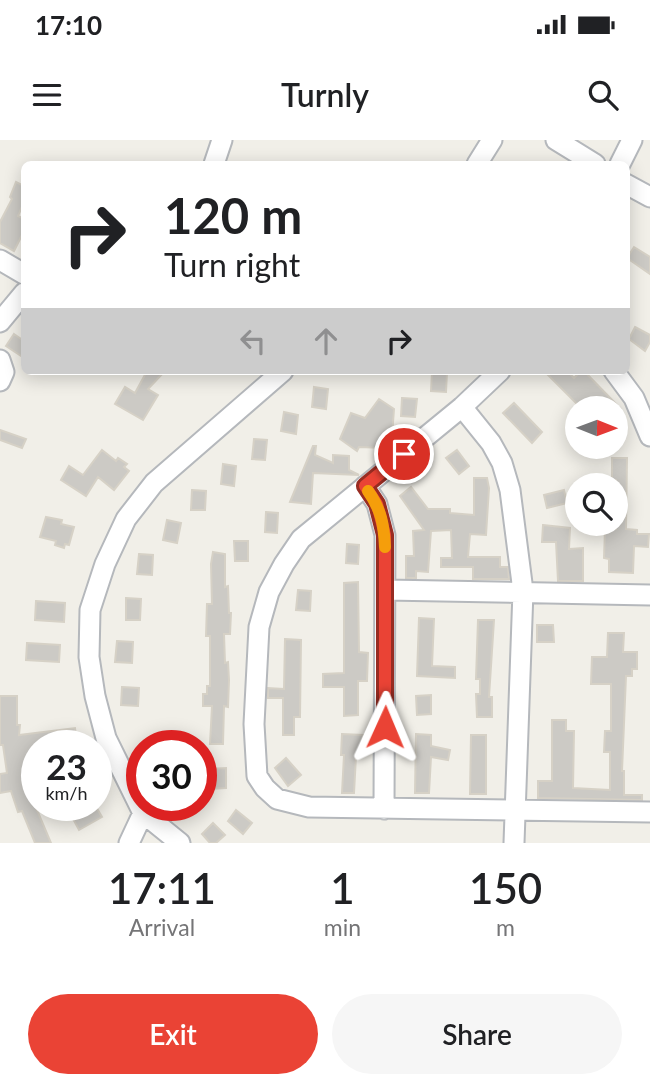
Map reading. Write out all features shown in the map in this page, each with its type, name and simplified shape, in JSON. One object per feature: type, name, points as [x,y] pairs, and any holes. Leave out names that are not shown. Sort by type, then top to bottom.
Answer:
[{"type":"street","points":[[215,161],[222,140]]},
{"type":"street","points":[[479,161],[492,140]]},
{"type":"street","points":[[556,140],[590,161]]},
{"type":"street","points":[[622,161],[632,140]]},
{"type":"street","points":[[630,186],[650,197]]},
{"type":"street","points":[[0,260],[21,272]]},
{"type":"street","points":[[0,322],[21,297]]},
{"type":"street","points":[[0,360],[5,372],[0,381]]},
{"type":"street","points":[[126,779],[106,738],[95,696],[89,657],[90,610],[101,576],[126,519],[154,483],[278,375]]},
{"type":"street","points":[[496,375],[462,407],[302,539],[284,564],[269,592],[259,627],[254,724],[257,776],[277,799],[309,807],[650,812],[650,799]]},
{"type":"street","points":[[617,375],[634,398],[650,436]]},
{"type":"street","points":[[462,407],[491,443],[502,463],[510,490],[523,591],[514,843]]},
{"type":"street","points":[[365,486],[377,504],[383,520],[386,590],[384,809]]},
{"type":"street","points":[[386,590],[650,595]]},
{"type":"street","points":[[129,843],[139,821]]},
{"type":"street","points":[[153,821],[180,843]]},
{"type":"building","points":[[16,182],[21,184],[21,209],[18,216],[21,218],[21,237],[14,251],[0,243],[0,222],[12,199],[10,197]]},
{"type":"building","points":[[634,247],[650,257],[650,274],[630,260]]},
{"type":"building","points":[[635,327],[650,335],[650,342],[645,351],[630,337]]},
{"type":"building","points":[[14,334],[21,339],[21,356],[6,346]]},
{"type":"building","points":[[145,375],[161,375],[148,389],[158,395],[143,420],[115,404],[125,387],[135,393]]},
{"type":"building","points":[[432,375],[447,375],[446,392],[431,391]]},
{"type":"building","points":[[548,375],[571,375],[574,378],[577,375],[588,375],[608,396],[569,396]]},
{"type":"building","points":[[314,387],[328,389],[326,409],[312,407]]},
{"type":"building","points":[[402,398],[417,399],[415,417],[401,416]]},
{"type":"building","points":[[379,399],[394,409],[392,436],[385,435],[384,448],[359,447],[357,451],[340,439],[351,413],[365,418]]},
{"type":"building","points":[[514,403],[542,432],[532,443],[503,413]]},
{"type":"building","points":[[284,412],[298,415],[296,434],[281,431]]},
{"type":"building","points":[[0,430],[26,439],[22,448],[0,440]]},
{"type":"building","points":[[254,439],[267,440],[265,460],[252,459]]},
{"type":"building","points":[[313,446],[316,446],[315,455],[333,463],[333,455],[349,456],[349,470],[359,475],[313,473],[311,504],[290,502]]},
{"type":"building","points":[[102,450],[116,461],[118,458],[127,464],[124,467],[129,471],[114,490],[98,477],[86,496],[61,480],[69,466],[83,475]]},
{"type":"building","points":[[457,450],[469,466],[459,474],[446,458]]},
{"type":"building","points":[[612,459],[627,459],[627,473],[612,473]]},
{"type":"building","points":[[223,464],[236,466],[234,486],[221,484]]},
{"type":"building","points":[[474,478],[487,478],[489,488],[486,535],[470,534],[468,557],[500,557],[500,567],[508,567],[509,579],[473,579],[473,567],[441,567],[441,558],[452,558],[451,530],[431,531],[428,572],[416,571],[416,578],[406,578],[406,556],[414,556],[413,531],[424,530],[400,496],[411,487],[428,509],[450,509],[450,513],[474,515]]},
{"type":"building","points":[[192,490],[206,491],[205,510],[191,510]]},
{"type":"building","points":[[564,490],[565,504],[547,508],[544,495]]},
{"type":"building","points":[[266,512],[278,513],[277,533],[265,532]]},
{"type":"building","points":[[46,517],[62,520],[61,524],[74,527],[69,545],[65,544],[64,548],[55,545],[56,541],[40,537]]},
{"type":"building","points":[[167,520],[181,523],[177,543],[163,540]]},
{"type":"building","points":[[543,525],[565,527],[565,536],[570,536],[569,549],[583,548],[583,581],[558,581],[556,542],[542,542]]},
{"type":"building","points":[[628,529],[637,530],[637,534],[649,534],[648,547],[634,546],[633,573],[609,572],[609,559],[604,558],[605,536],[628,536]]},
{"type":"building","points":[[234,541],[248,541],[248,561],[235,561]]},
{"type":"building","points":[[347,544],[359,545],[358,564],[346,563]]},
{"type":"building","points":[[213,552],[225,554],[225,587],[228,586],[231,613],[230,634],[224,634],[225,663],[228,662],[229,680],[228,707],[224,706],[223,744],[217,744],[217,730],[211,730],[212,706],[203,706],[203,694],[207,694],[207,686],[210,686],[210,636],[206,636],[207,604],[212,604]]},
{"type":"building","points":[[139,554],[153,555],[152,575],[137,574]]},
{"type":"building","points":[[358,582],[359,652],[368,653],[367,681],[358,681],[358,715],[344,716],[344,687],[323,687],[323,674],[344,673],[344,583]]},
{"type":"building","points":[[298,590],[311,591],[310,611],[296,610]]},
{"type":"building","points":[[126,598],[141,599],[140,620],[126,620]]},
{"type":"building","points":[[36,601],[65,603],[64,622],[35,620]]},
{"type":"building","points":[[419,618],[434,619],[432,666],[455,667],[455,678],[417,676]]},
{"type":"building","points":[[478,620],[494,620],[489,697],[492,697],[492,717],[477,717],[476,694],[480,694],[480,679],[476,679]]},
{"type":"building","points":[[537,625],[553,625],[554,642],[537,642]]},
{"type":"building","points":[[608,633],[624,633],[623,652],[637,652],[637,669],[632,669],[632,676],[626,676],[622,771],[624,795],[642,795],[642,800],[538,798],[538,781],[552,781],[552,720],[566,720],[566,731],[574,731],[573,788],[610,790],[610,752],[604,752],[605,731],[611,731],[611,684],[591,684],[592,657],[607,657]]},
{"type":"building","points":[[285,639],[301,640],[300,717],[294,717],[294,735],[283,735],[283,698],[268,698],[268,688],[284,689]]},
{"type":"building","points":[[117,641],[133,642],[132,663],[115,662]]},
{"type":"building","points":[[27,643],[60,645],[59,662],[26,660]]},
{"type":"building","points":[[122,687],[139,688],[138,706],[121,705]]},
{"type":"building","points":[[431,695],[431,714],[417,715],[416,696]]},
{"type":"building","points":[[0,696],[17,696],[17,725],[20,725],[21,735],[21,811],[18,812],[11,791],[0,793],[0,774],[7,773],[3,745],[0,745]]},
{"type":"building","points":[[342,734],[363,735],[362,756],[356,756],[354,793],[342,793]]},
{"type":"building","points":[[416,734],[431,735],[431,746],[450,750],[448,760],[431,757],[429,793],[415,793]]},
{"type":"building","points":[[471,735],[486,735],[486,794],[470,794]]},
{"type":"building","points":[[286,758],[301,775],[288,786],[275,768]]},
{"type":"building","points":[[226,768],[226,788],[217,789],[217,769]]},
{"type":"building","points":[[236,810],[252,823],[243,834],[228,821]]},
{"type":"building","points":[[26,821],[42,821],[51,843],[35,843]]},
{"type":"building","points":[[74,821],[95,821],[79,830]]},
{"type":"building","points":[[213,823],[225,835],[216,843],[210,843],[202,834]]},
{"type":"slow traffic","points":[[368,491],[383,520],[385,547]]},
{"type":"route","points":[[385,727],[385,535],[377,504],[365,486],[404,454]]}]
